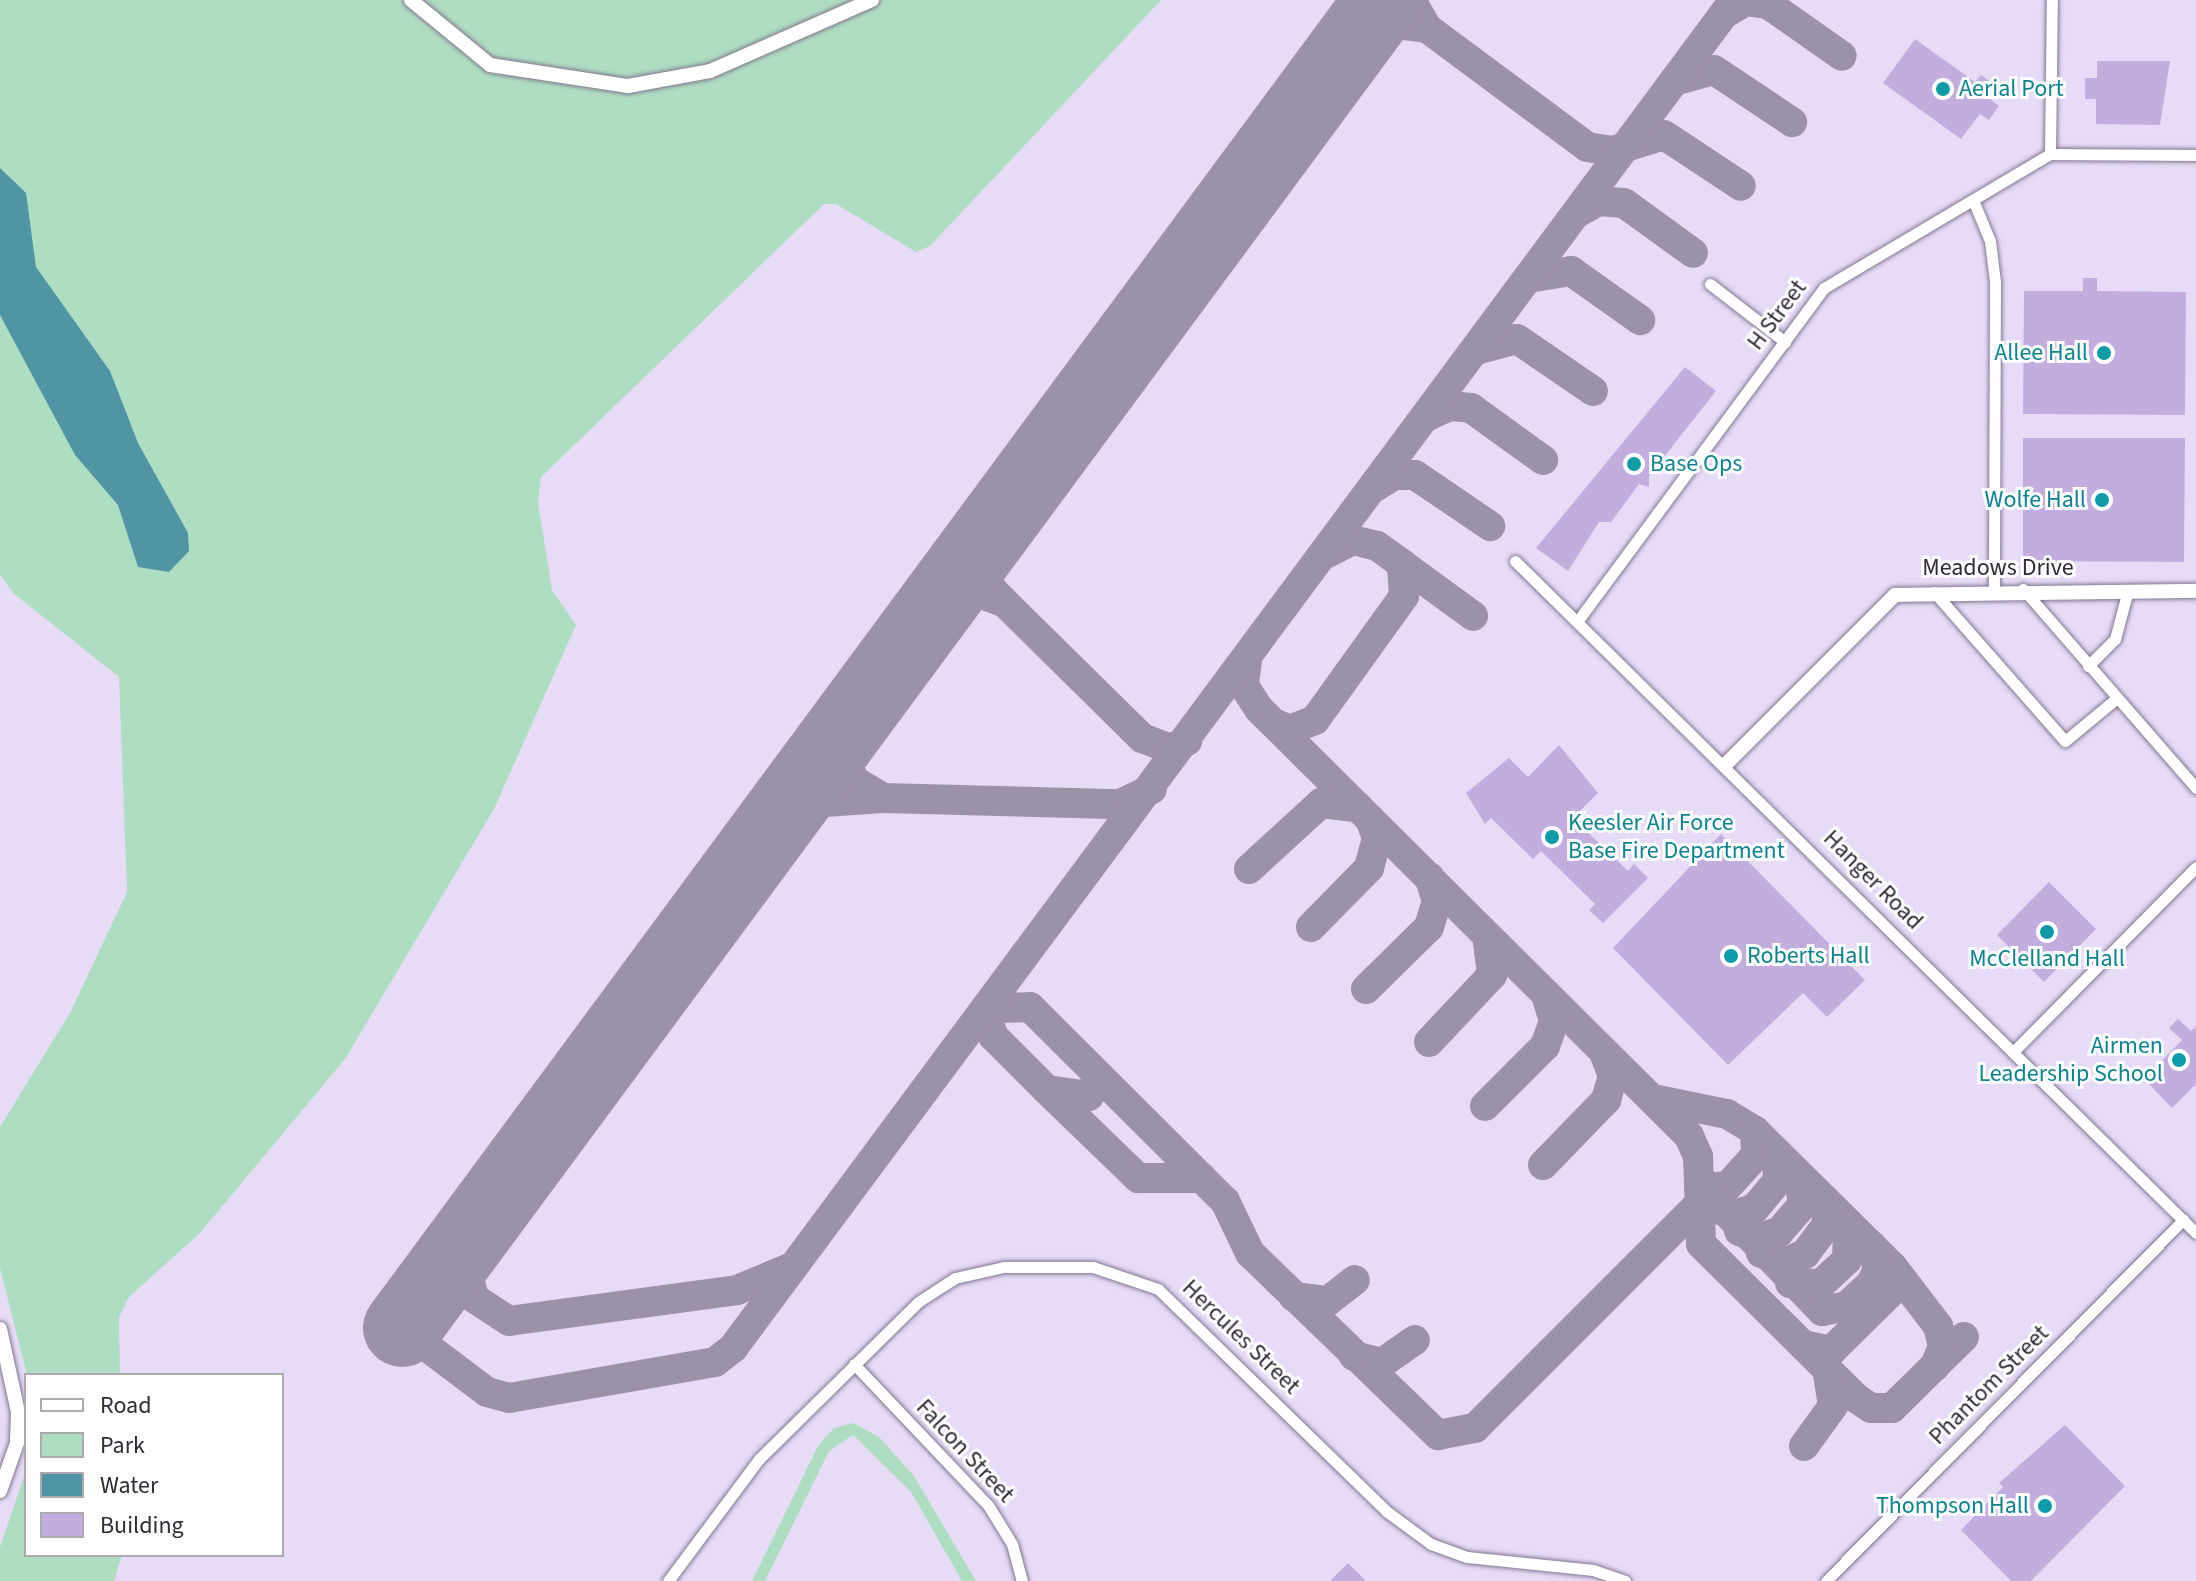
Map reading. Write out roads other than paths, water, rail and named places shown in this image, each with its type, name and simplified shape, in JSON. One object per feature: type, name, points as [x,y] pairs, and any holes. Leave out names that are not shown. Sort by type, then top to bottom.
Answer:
[{"type":"street","points":[[411,0],[490,65],[628,86],[710,71],[872,0]]},
{"type":"street","points":[[2052,0],[2050,154],[2196,155]]},
{"type":"street","name":"H Street","points":[[1579,619],[1824,288],[2050,154]]},
{"type":"street","points":[[1973,200],[1990,241],[1995,282],[1994,589]]},
{"type":"street","points":[[1710,284],[1785,342]]},
{"type":"street","name":"Hanger Road","points":[[1515,561],[1579,619],[1726,764],[2196,1233]]},
{"type":"street","points":[[1931,589],[2065,741],[2117,698]]},
{"type":"street","name":"Meadows Drive","points":[[1726,764],[1895,595],[1931,589],[2196,591]]},
{"type":"street","points":[[2023,589],[2196,788]]},
{"type":"street","points":[[2088,666],[2115,639],[2128,590]]},
{"type":"street","points":[[2013,1052],[2196,867]]},
{"type":"street","name":"Phantom Street","points":[[1826,1581],[2183,1220]]},
{"type":"street","name":"Hercules Street","points":[[668,1581],[759,1459],[918,1302],[955,1278],[1004,1267],[1117,1272],[1185,1309],[1415,1535],[1467,1557],[1593,1570],[1625,1581]]},
{"type":"street","points":[[0,1329],[18,1412],[17,1443],[0,1491]]},
{"type":"street","name":"Falcon Street","points":[[854,1364],[988,1505],[1012,1544],[1022,1581]]},
{"type":"water","points":[[0,168],[26,193],[36,267],[110,371],[138,443],[188,533],[189,551],[169,572],[138,567],[118,505],[75,455],[0,315]]},
{"type":"place","name":"Aerial Port","points":[[1943,89]]},
{"type":"place","name":"Allee Hall","points":[[2104,353]]},
{"type":"place","name":"Base Ops","points":[[1634,464]]},
{"type":"place","name":"Wolfe Hall","points":[[2102,500]]},
{"type":"place","name":"Keesler Air Force Base Fire Department","points":[[1552,837]]},
{"type":"place","name":"McClelland Hall","points":[[2047,932]]},
{"type":"place","name":"Roberts Hall","points":[[1731,956]]},
{"type":"place","name":"Airmen Leadership School","points":[[2179,1060]]},
{"type":"place","name":"Thompson Hall","points":[[2045,1506]]}]
